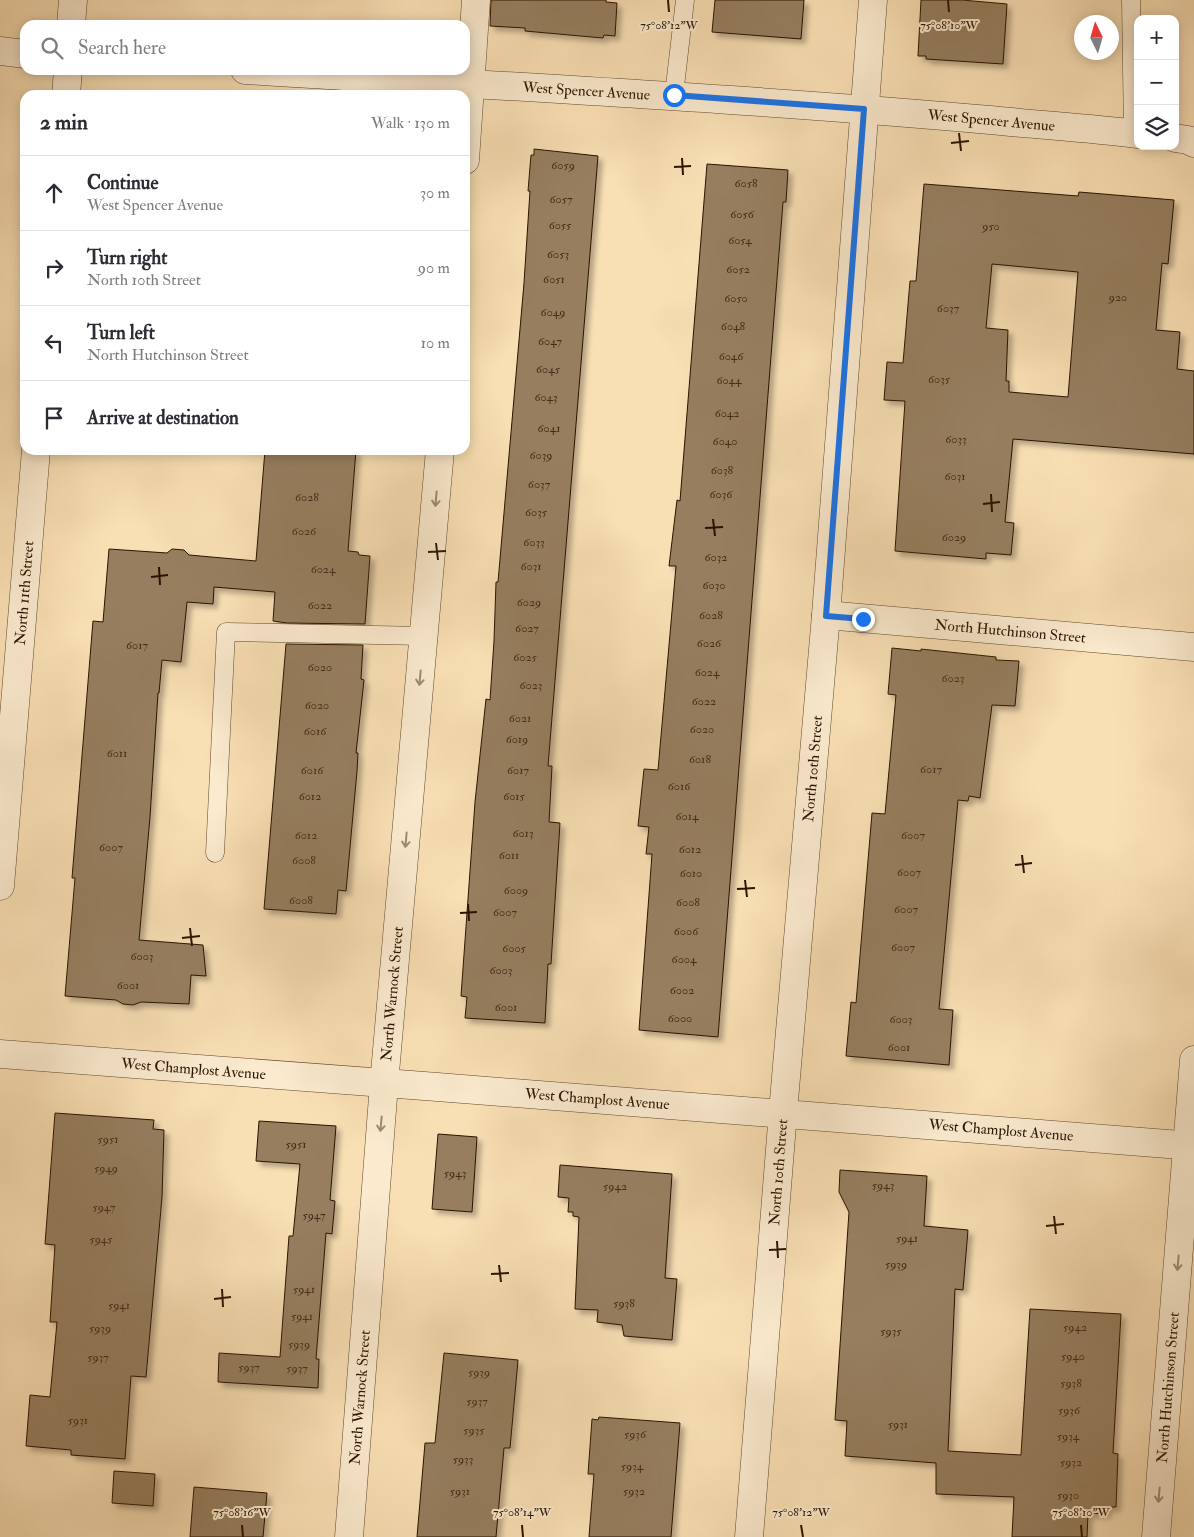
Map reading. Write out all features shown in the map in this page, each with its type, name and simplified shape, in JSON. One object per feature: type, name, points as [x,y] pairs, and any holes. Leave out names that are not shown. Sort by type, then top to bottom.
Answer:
[{"type":"street","points":[[71,20],[73,0]]},
{"type":"street","points":[[470,106],[476,0]]},
{"type":"street","name":"North 10th Street","points":[[749,1537],[783,1112],[826,616],[872,0]]},
{"type":"street","points":[[0,51],[20,53]]},
{"type":"street","points":[[66,90],[68,75]]},
{"type":"street","name":"West Spencer Avenue","points":[[321,75],[674,95],[864,109],[1134,134]]},
{"type":"street","points":[[1179,139],[1194,143]]},
{"type":"street","name":"North 11th Street","points":[[0,886],[36,455]]},
{"type":"street","name":"North Warnock Street","points":[[349,1537],[384,1084],[440,455]]},
{"type":"street","name":"North Hutchinson Street","points":[[826,616],[1194,647]]},
{"type":"street","name":"West Champlost Avenue","points":[[0,1054],[384,1084],[783,1112],[1191,1145]]},
{"type":"street","name":"North Hutchinson Street","points":[[1156,1537],[1191,1145],[1194,1060]]},
{"type":"lane","points":[[674,95],[685,0]]},
{"type":"lane","points":[[1131,0],[1135,105]]},
{"type":"lane","points":[[215,853],[226,632],[424,636]]},
{"type":"building","points":[[491,0],[606,0],[606,2],[617,3],[615,36],[604,35],[603,38],[525,31],[525,28],[490,26]]},
{"type":"building","points":[[715,0],[804,0],[801,39],[712,32]]},
{"type":"building","points":[[921,0],[962,0],[1007,4],[1003,64],[926,59],[926,56],[918,56]]},
{"type":"building","points":[[534,149],[598,156],[548,766],[552,766],[549,822],[560,823],[551,964],[548,964],[545,1023],[465,1018],[467,997],[461,996],[475,802],[486,699],[490,700],[496,582],[498,582],[524,283],[531,155],[534,155]]},
{"type":"building","points":[[707,164],[788,170],[786,202],[783,202],[718,1037],[639,1030],[652,854],[646,854],[649,827],[638,826],[644,769],[658,770],[676,566],[669,566],[677,500],[680,501]]},
{"type":"building","points":[[924,184],[1078,196],[1079,192],[1174,200],[1168,264],[1162,263],[1156,330],[1180,332],[1177,369],[1194,371],[1194,454],[1013,439],[1005,522],[1014,523],[1011,555],[986,553],[986,559],[895,551],[905,401],[884,400],[887,362],[903,363],[910,281],[916,281]],"holes":[[[992,264],[1078,272],[1068,397],[1009,392],[1009,381],[1006,381],[1008,330],[986,328]]]},
{"type":"building","points":[[265,455],[356,455],[348,551],[370,556],[365,624],[287,623],[273,621],[275,592],[214,587],[213,604],[187,602],[181,662],[162,660],[139,940],[203,945],[206,976],[191,975],[189,1004],[141,1002],[133,1005],[123,1004],[116,1000],[65,996],[75,878],[72,878],[93,621],[103,622],[109,549],[167,553],[172,549],[184,550],[189,555],[256,561]]},
{"type":"building","points":[[286,644],[363,645],[361,679],[364,680],[356,753],[358,753],[357,771],[346,891],[338,890],[336,914],[264,909]]},
{"type":"building","points":[[892,648],[921,651],[921,649],[996,657],[996,660],[1019,661],[1015,706],[992,705],[980,798],[969,796],[968,801],[958,800],[939,1009],[953,1010],[949,1065],[846,1056],[851,1002],[856,1003],[872,813],[885,814],[896,695],[888,694]]},
{"type":"building","points":[[55,1113],[154,1120],[153,1129],[164,1130],[162,1197],[146,1377],[131,1376],[125,1459],[71,1455],[71,1450],[26,1446],[30,1395],[50,1397],[57,1322],[50,1322],[55,1245],[45,1244]]},
{"type":"building","points":[[259,1121],[336,1126],[330,1200],[335,1201],[332,1234],[326,1233],[316,1359],[319,1359],[318,1388],[218,1382],[219,1353],[280,1357],[289,1236],[293,1236],[300,1164],[256,1161]]},
{"type":"building","points":[[438,1134],[477,1137],[472,1212],[432,1209]]},
{"type":"building","points":[[560,1165],[672,1174],[665,1278],[677,1279],[672,1340],[624,1336],[622,1325],[597,1322],[598,1310],[575,1309],[579,1217],[573,1216],[573,1212],[568,1212],[569,1198],[558,1197]]},
{"type":"building","points":[[840,1170],[927,1176],[924,1226],[968,1230],[963,1290],[955,1289],[948,1451],[1021,1455],[1030,1309],[1121,1314],[1113,1453],[1118,1454],[1116,1507],[1107,1507],[1106,1514],[1088,1513],[1087,1537],[1012,1537],[1014,1497],[936,1494],[936,1463],[845,1456],[847,1421],[835,1420],[849,1212],[839,1192]]},
{"type":"building","points":[[444,1353],[518,1360],[510,1448],[504,1448],[496,1537],[417,1537],[425,1443],[435,1443]]},
{"type":"building","points":[[599,1417],[680,1423],[671,1537],[589,1537],[594,1474],[588,1474],[592,1419],[598,1420]]},
{"type":"building","points":[[114,1471],[155,1474],[153,1506],[112,1503]]},
{"type":"building","points":[[194,1487],[267,1493],[263,1537],[190,1537]]},
{"type":"route","points":[[674,95],[864,109],[826,616],[863,619]]}]
